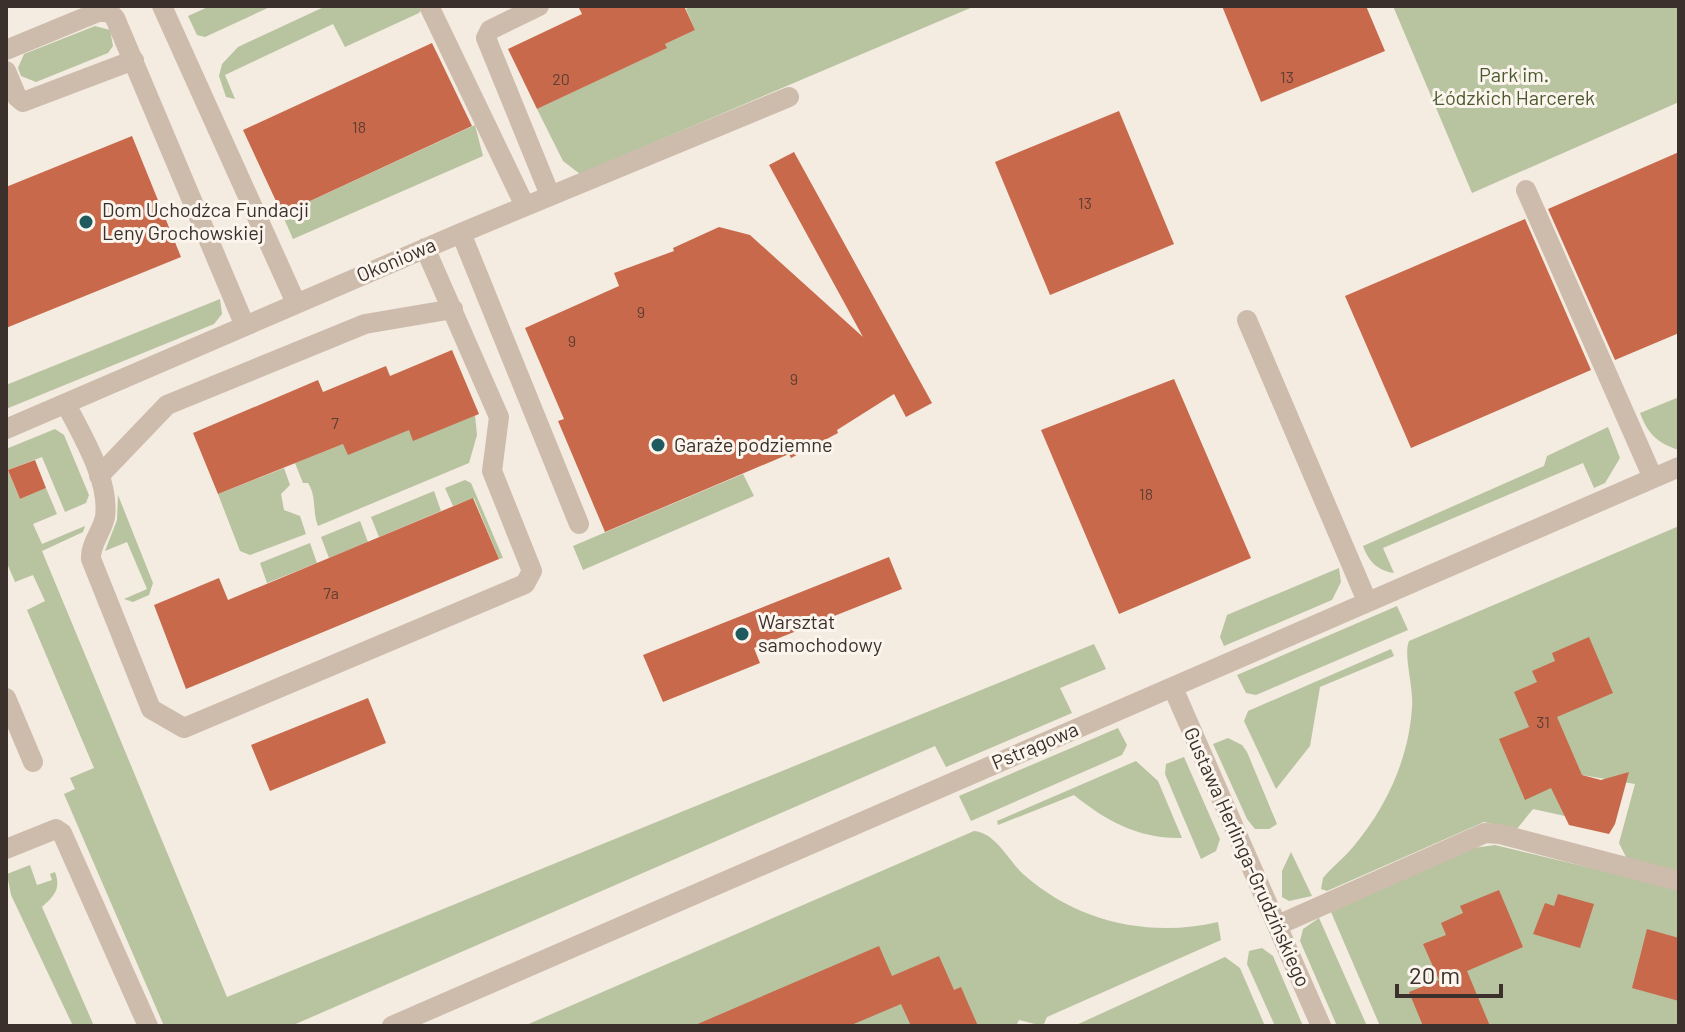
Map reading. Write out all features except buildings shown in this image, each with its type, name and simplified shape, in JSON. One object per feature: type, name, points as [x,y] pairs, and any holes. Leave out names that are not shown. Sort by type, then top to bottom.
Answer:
[{"type":"street","points":[[162,6],[296,303]]},
{"type":"street","points":[[429,6],[525,206]]},
{"type":"street","points":[[539,6],[490,30],[486,38],[550,195]]},
{"type":"street","points":[[6,50],[98,12],[109,12],[134,60],[245,326]]},
{"type":"street","points":[[6,71],[17,97],[23,102],[134,60]]},
{"type":"street","name":"Okoniowa","points":[[6,429],[425,248],[789,97]]},
{"type":"street","points":[[1526,190],[1653,478]]},
{"type":"street","points":[[461,233],[579,524]]},
{"type":"street","points":[[66,404],[99,476],[105,518],[90,550],[91,559],[151,709],[184,728],[525,584],[532,571],[528,554],[492,471],[499,417],[425,248]]},
{"type":"street","points":[[99,476],[167,405],[365,324],[453,309]]},
{"type":"street","points":[[1247,320],[1367,601]]},
{"type":"street","name":"Pstrągowa","points":[[392,1026],[1679,467]]},
{"type":"street","name":"Gustawa Herlinga-Grudzińskiego","points":[[1173,688],[1321,1026]]},
{"type":"street","points":[[6,698],[33,762]]},
{"type":"street","points":[[6,849],[56,829],[62,833],[148,1026]]},
{"type":"street","points":[[1278,925],[1485,833],[1500,834],[1679,881]]},
{"type":"green space","points":[[210,6],[272,6],[205,37],[197,35],[188,16]]},
{"type":"green space","points":[[326,6],[422,8],[419,13],[345,47],[333,24],[225,75],[235,99],[226,97],[219,76],[222,64],[238,47]]},
{"type":"green space","points":[[690,6],[975,6],[580,174],[563,161],[537,109],[666,48],[665,44],[695,30],[686,9]]},
{"type":"green space","name":"Park im. Łódzkich Harcerek","points":[[1393,6],[1679,6],[1679,102],[1472,193]]},
{"type":"green space","points":[[95,26],[110,30],[113,46],[108,53],[36,82],[21,76],[18,68],[24,54]]},
{"type":"green space","points":[[475,125],[483,156],[293,239],[282,214]]},
{"type":"green space","points":[[220,299],[222,314],[214,324],[6,409],[6,385]]},
{"type":"green space","points":[[1679,397],[1679,450],[1654,437],[1640,413]]},
{"type":"green space","points":[[475,415],[477,435],[469,463],[318,526],[311,488],[308,483],[303,483],[295,463],[343,444]]},
{"type":"green space","points":[[1608,427],[1620,458],[1605,483],[1594,488],[1583,463],[1383,548],[1394,573],[1378,567],[1365,552],[1363,546],[1544,466],[1547,456]]},
{"type":"green space","points":[[55,429],[64,435],[89,495],[86,503],[65,512],[42,457],[8,470],[20,499],[46,488],[57,514],[33,524],[42,544],[85,526],[83,532],[42,551],[227,997],[1094,644],[1106,669],[1060,688],[1072,713],[946,767],[935,746],[291,1026],[164,1026],[64,794],[75,789],[70,778],[94,768],[27,610],[45,601],[33,575],[15,582],[6,561],[6,449]]},
{"type":"green space","points":[[284,468],[290,485],[281,494],[284,510],[300,516],[306,534],[250,555],[240,551],[218,494]]},
{"type":"green space","points":[[743,474],[754,496],[583,570],[573,546]]},
{"type":"green space","points":[[465,480],[471,483],[503,558],[499,559],[474,498],[453,506],[445,488]]},
{"type":"green space","points":[[434,491],[441,511],[379,537],[371,517]]},
{"type":"green space","points":[[118,495],[153,583],[149,595],[133,602],[124,599],[147,589],[127,542],[105,551],[117,520]]},
{"type":"green space","points":[[360,521],[368,542],[329,558],[321,537]]},
{"type":"green space","points":[[1679,526],[1679,872],[1627,859],[1619,843],[1635,784],[1582,775],[1565,816],[1533,809],[1516,830],[1484,822],[1327,891],[1321,889],[1323,878],[1353,847],[1376,816],[1401,764],[1412,707],[1407,655],[1409,641]]},
{"type":"green space","points":[[310,543],[317,563],[267,583],[260,563]]},
{"type":"green space","points":[[1339,568],[1341,582],[1332,600],[1224,646],[1220,637],[1227,615]]},
{"type":"green space","points":[[1397,606],[1408,630],[1256,695],[1246,693],[1237,675]]},
{"type":"green space","points":[[1391,649],[1394,656],[1320,687],[1310,746],[1276,789],[1244,721],[1248,711]]},
{"type":"green space","points":[[1118,728],[1127,745],[1122,755],[971,821],[959,796]]},
{"type":"green space","points":[[1228,738],[1242,745],[1247,752],[1277,824],[1269,829],[1255,829],[1247,819],[1213,744]]},
{"type":"green space","points":[[1184,757],[1220,839],[1216,851],[1201,859],[1165,774],[1166,764]]},
{"type":"green space","points":[[1136,761],[1158,781],[1182,838],[1166,838],[1124,827],[1074,795],[998,825],[997,821]]},
{"type":"green space","points":[[974,831],[989,837],[1023,874],[1067,904],[1115,922],[1140,926],[1166,928],[1218,922],[1221,940],[1047,1017],[1043,1026],[1019,1020],[1016,1026],[524,1026]]},
{"type":"green space","points":[[1495,845],[1679,889],[1679,1026],[1380,1026],[1331,912],[1473,848]]},
{"type":"green space","points":[[1291,852],[1312,896],[1289,901],[1282,897],[1282,871]]},
{"type":"green space","points":[[30,865],[37,885],[52,880],[50,874],[55,872],[56,891],[42,907],[94,1026],[73,1026],[11,895],[7,874]]},
{"type":"green space","points":[[1319,918],[1367,1026],[1337,1026],[1300,941],[1303,929]]},
{"type":"green space","points":[[1262,948],[1273,956],[1303,1026],[1275,1026],[1247,964],[1249,951]]},
{"type":"green space","points":[[1225,957],[1240,968],[1265,1026],[1074,1026]]},
{"type":"place","name":"Dom Uchodźca Fundacji Leny Grochowskiej","points":[[86,222]]},
{"type":"place","name":"Garaże podziemne","points":[[658,445]]},
{"type":"place","name":"Warsztat samochodowy","points":[[742,634]]}]
